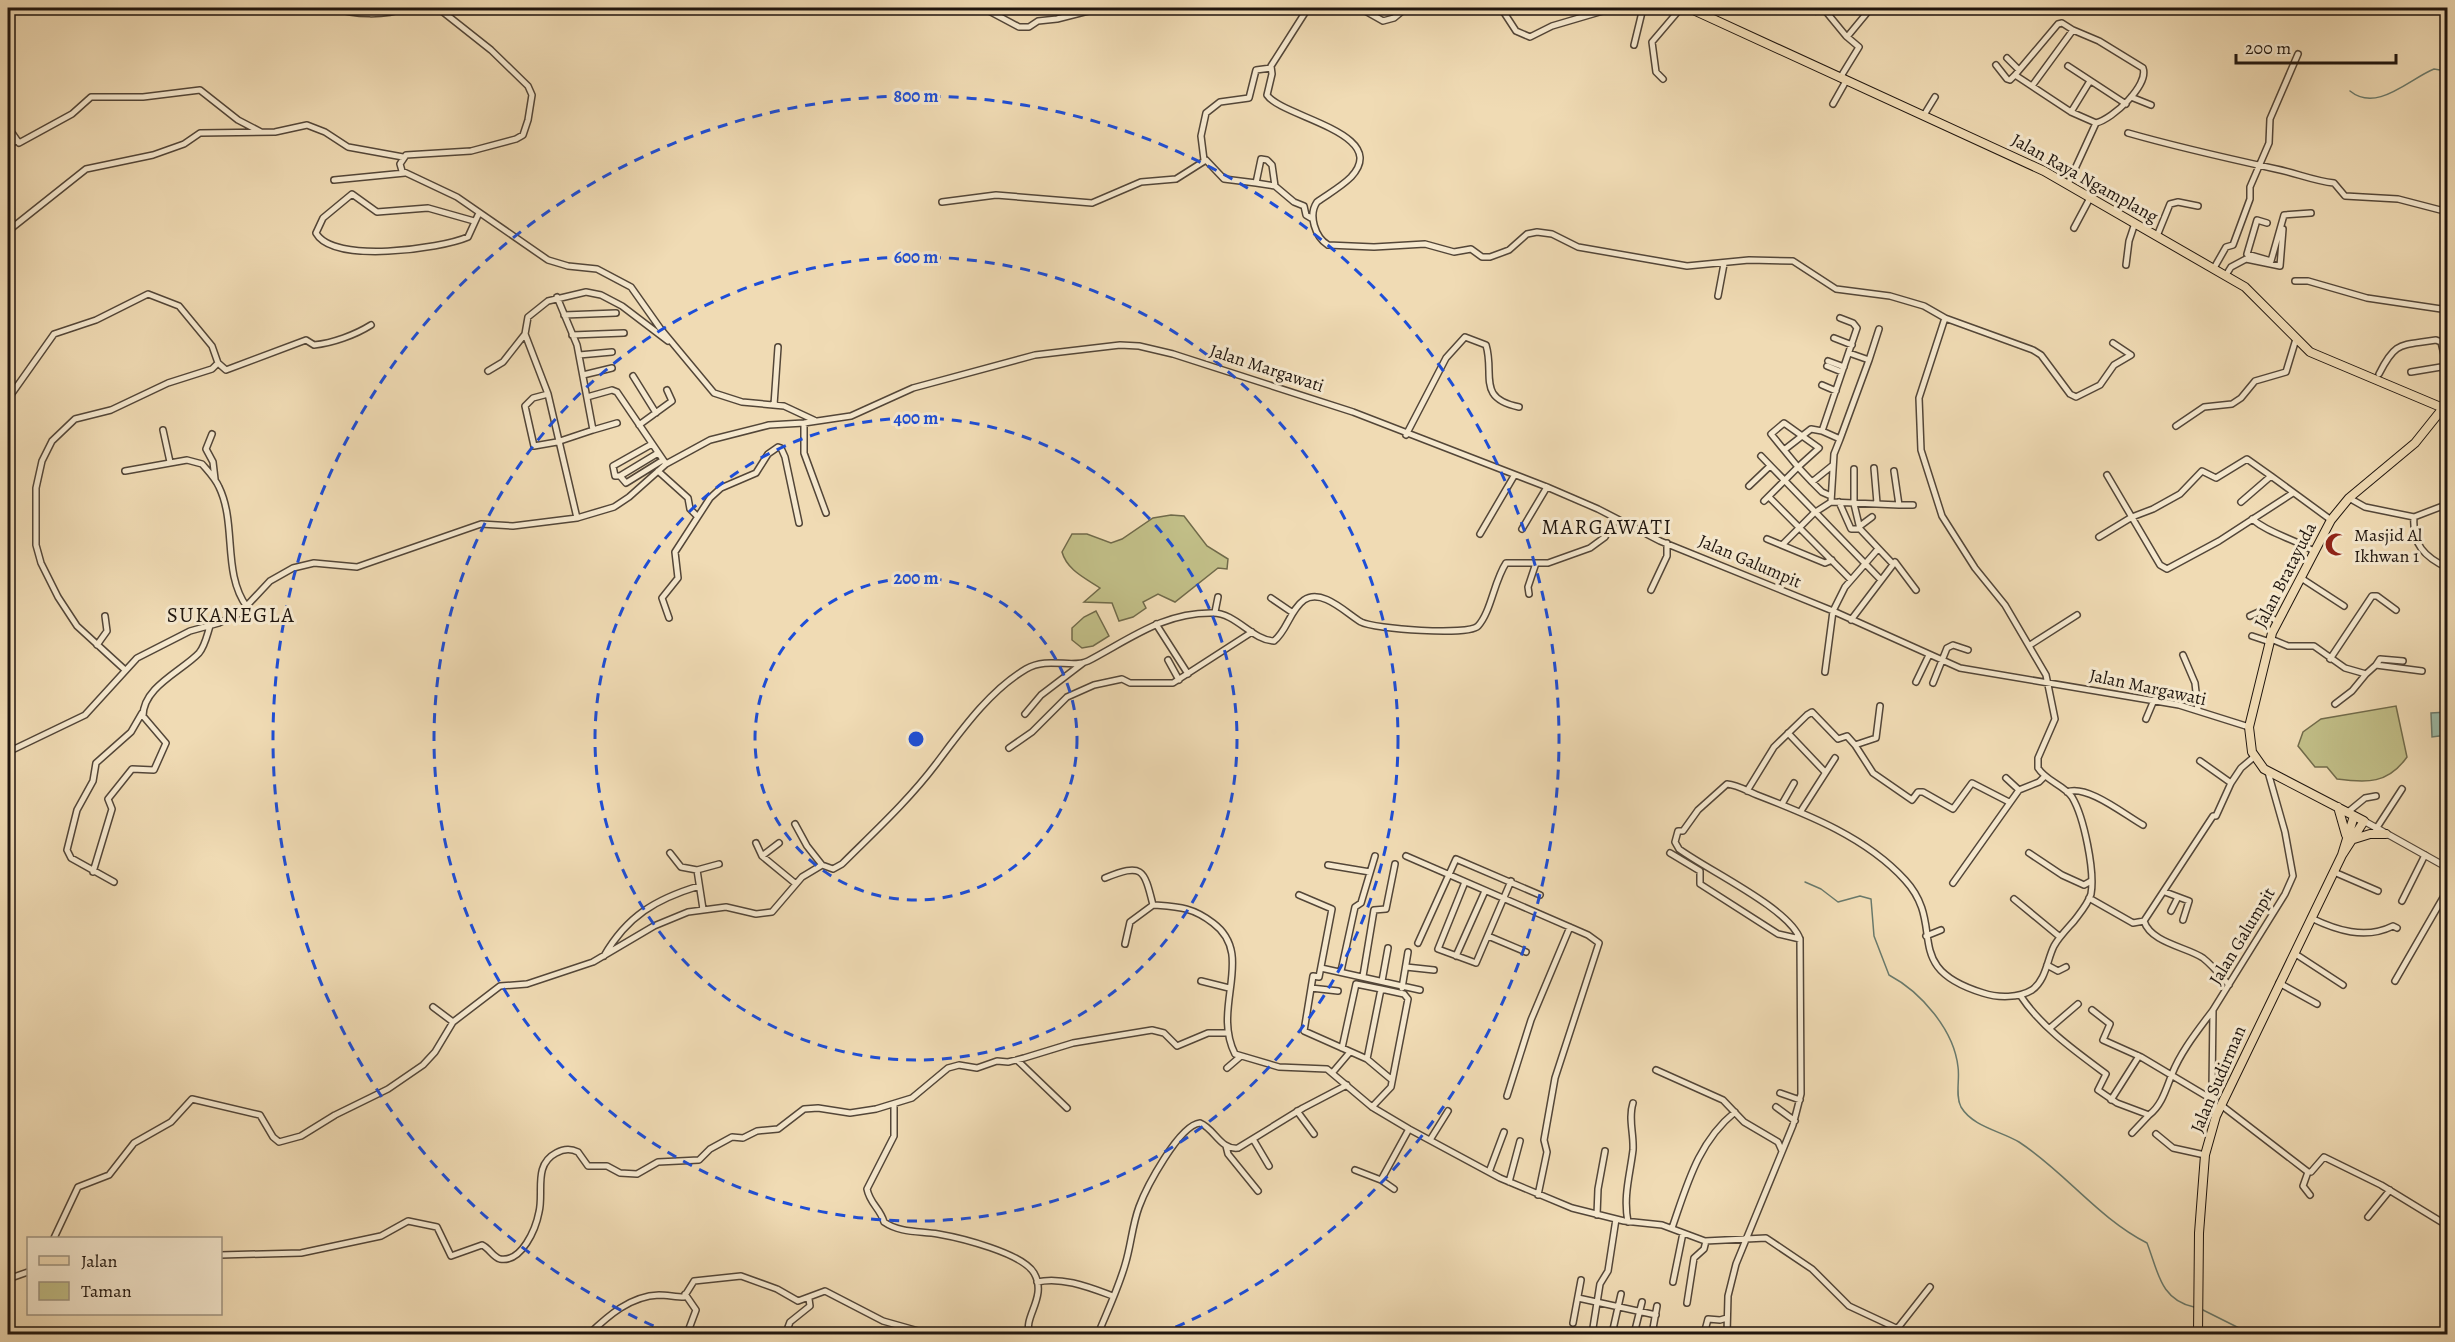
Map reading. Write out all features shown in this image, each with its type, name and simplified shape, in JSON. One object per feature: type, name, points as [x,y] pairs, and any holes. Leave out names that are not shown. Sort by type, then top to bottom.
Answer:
[{"type":"main road","name":"Jalan Raya Ngamplang","points":[[1689,8],[1924,115],[2068,184],[2242,285],[2304,348],[2325,360],[2445,407]]},
{"type":"main road","name":"Jalan Bratayuda","points":[[2254,758],[2249,727],[2270,640],[2331,520],[2349,498],[2397,460],[2424,433],[2445,407]]},
{"type":"main road","points":[[2254,758],[2268,772],[2338,806],[2364,822],[2350,838]]},
{"type":"main road","points":[[2338,806],[2350,838]]},
{"type":"main road","points":[[2350,838],[2351,814]]},
{"type":"main road","points":[[2350,838],[2386,834]]},
{"type":"main road","name":"Jalan Sudirman","points":[[2198,1334],[2200,1317],[2199,1233],[2205,1155],[2216,1116],[2217,1102],[2279,983],[2350,838]]},
{"type":"street","points":[[334,8],[347,11],[378,12],[405,8]]},
{"type":"street","points":[[8,231],[22,222],[37,205],[90,168],[157,154],[187,143],[200,132],[262,133],[307,126],[325,132],[348,147],[403,157],[471,151],[523,135],[532,95],[528,86],[491,50],[438,8]]},
{"type":"street","points":[[921,8],[922,10],[950,8],[989,11],[1018,27],[1029,27],[1038,21],[1057,19],[1101,8]]},
{"type":"street","points":[[1308,8],[1270,70],[1267,95],[1270,100],[1333,128],[1358,152],[1359,161],[1352,176],[1317,202],[1312,218],[1323,241],[1332,246],[1382,247],[1425,244],[1454,252],[1471,249],[1487,258],[1507,252],[1527,234],[1537,231],[1552,234],[1570,245],[1584,249],[1687,266],[1724,268],[1749,260],[1793,261],[1836,289],[1890,296],[1924,306],[1945,318],[2036,351],[2074,397],[2100,385],[2114,365],[2128,353],[2113,343]]},
{"type":"street","points":[[1360,8],[1383,21],[1394,18],[1406,8]]},
{"type":"street","points":[[1501,8],[1516,31],[1530,37],[1552,26],[1613,8]]},
{"type":"street","points":[[1634,45],[1643,8]]},
{"type":"street","points":[[1663,79],[1656,72],[1652,42],[1681,8]]},
{"type":"street","points":[[1847,37],[1871,8]]},
{"type":"street","points":[[1820,9],[1859,47],[1833,104]]},
{"type":"street","points":[[1995,65],[2010,80],[2058,24],[2062,23],[2144,68],[2144,76],[2126,104],[2096,123],[2068,184]]},
{"type":"street","points":[[2032,86],[2073,30]]},
{"type":"street","points":[[2214,268],[2226,247],[2233,245],[2250,198],[2250,187],[2257,167],[2270,140],[2270,119],[2298,54]]},
{"type":"street","points":[[2007,58],[2017,73],[2032,86],[2071,112],[2096,123]]},
{"type":"street","points":[[2068,66],[2126,104]]},
{"type":"street","points":[[1204,160],[1201,136],[1206,113],[1220,102],[1249,98],[1256,70],[1270,70]]},
{"type":"street","points":[[2071,112],[2091,81]]},
{"type":"street","points":[[8,145],[16,141],[22,142],[72,114],[91,97],[142,97],[200,90],[238,120],[262,133]]},
{"type":"street","points":[[1924,115],[1935,97]]},
{"type":"street","points":[[8,127],[16,141]]},
{"type":"street","points":[[2128,133],[2257,167],[2276,169],[2314,181],[2334,183],[2345,196],[2374,199],[2380,197],[2448,212]]},
{"type":"street","points":[[403,157],[399,167],[405,173],[457,197],[478,213],[503,226],[548,260],[568,266],[597,269],[631,287],[672,343],[714,393],[742,402],[790,408],[804,417],[817,421]]},
{"type":"street","points":[[1256,183],[1259,161],[1265,159],[1272,165],[1275,186]]},
{"type":"street","points":[[1204,160],[1209,162],[1224,179],[1275,186],[1294,202],[1304,206],[1306,214],[1312,218]]},
{"type":"street","points":[[942,202],[996,195],[1092,203],[1141,182],[1179,178],[1204,160]]},
{"type":"street","points":[[334,180],[405,173]]},
{"type":"street","points":[[474,221],[428,208],[377,212],[352,194],[323,218],[316,233],[319,238],[328,243],[378,253],[452,243],[471,234],[478,213]]},
{"type":"street","points":[[2074,228],[2091,198]]},
{"type":"street","points":[[2157,236],[2170,204],[2178,201],[2198,206]]},
{"type":"street","points":[[2284,215],[2311,213]]},
{"type":"street","points":[[2271,263],[2284,215]]},
{"type":"street","points":[[2246,256],[2280,266],[2284,215]]},
{"type":"street","points":[[2230,277],[2231,267],[2246,256],[2257,220],[2267,223]]},
{"type":"street","points":[[2126,264],[2128,241],[2135,223]]},
{"type":"street","points":[[1718,296],[1724,268]]},
{"type":"street","points":[[2295,281],[2308,281],[2367,298],[2448,310]]},
{"type":"street","points":[[488,371],[503,362],[525,334],[530,314],[557,297],[586,292],[601,295],[622,306],[672,343]]},
{"type":"street","points":[[8,399],[54,334],[96,320],[148,294],[179,306],[213,346],[218,363],[225,370],[290,344],[306,340],[314,345],[324,344],[371,325]]},
{"type":"street","points":[[557,297],[579,355],[593,430]]},
{"type":"street","points":[[564,315],[616,313]]},
{"type":"street","points":[[1822,431],[1857,326],[1840,318]]},
{"type":"street","points":[[1726,1335],[1725,1319],[1730,1286],[1743,1238],[1782,1149],[1797,1099],[1797,931],[1780,914],[1681,850],[1675,842],[1679,830],[1682,831],[1698,810],[1725,784],[1748,789],[1802,809],[1893,867],[1923,905],[1928,936],[1937,968],[1950,980],[1986,994],[2020,995],[2036,987],[2058,936],[2090,898],[2081,818],[2067,792],[2042,779],[2038,768],[2038,758],[2055,718],[2048,682],[2030,645],[1942,516],[1921,450],[1919,398],[1945,318]]},
{"type":"street","points":[[1782,545],[1831,499],[1834,454],[1879,329]]},
{"type":"street","points":[[572,335],[624,333]]},
{"type":"street","points":[[525,334],[548,394],[557,442],[577,518]]},
{"type":"street","points":[[1406,435],[1446,358],[1464,337],[1478,340],[1488,347],[1488,377],[1493,394],[1506,404],[1519,407]]},
{"type":"street","points":[[1834,338],[1851,345]]},
{"type":"street","points":[[2176,426],[2204,407],[2232,404],[2241,398],[2255,381],[2286,372],[2295,339]]},
{"type":"street","points":[[2379,374],[2390,353],[2397,346],[2436,340],[2440,342],[2447,368],[2411,372]]},
{"type":"street","name":"Jalan Margawati","points":[[664,462],[710,440],[740,431],[769,425],[804,423],[851,416],[894,394],[976,370],[1035,355],[1100,347],[1139,346],[1173,354],[1298,396],[1331,404],[1420,440]]},
{"type":"street","points":[[774,405],[778,347]]},
{"type":"street","points":[[579,355],[612,352]]},
{"type":"street","points":[[1849,353],[1869,360]]},
{"type":"street","points":[[124,669],[77,626],[41,563],[36,544],[36,488],[42,461],[52,441],[75,419],[111,410],[168,383],[212,369],[218,363]]},
{"type":"street","points":[[1828,364],[1843,369]]},
{"type":"street","points":[[583,375],[612,368]]},
{"type":"street","points":[[633,376],[656,413]]},
{"type":"street","points":[[1822,385],[1836,391]]},
{"type":"street","points":[[639,425],[672,400],[667,390]]},
{"type":"street","points":[[587,397],[616,391],[664,462]]},
{"type":"street","points":[[548,394],[532,398],[525,406],[531,441],[537,446],[617,423]]},
{"type":"street","points":[[804,423],[804,453],[826,513]]},
{"type":"street","points":[[1834,454],[1819,448],[1784,423],[1771,435],[1798,468],[1831,499],[1854,504],[1913,505]]},
{"type":"street","points":[[1784,450],[1811,429],[1840,439]]},
{"type":"street","points":[[163,430],[170,462]]},
{"type":"street","points":[[212,434],[206,448],[213,462],[215,480],[228,519],[231,564],[239,587],[238,594],[247,608]]},
{"type":"street","name":"Jalan Galumpit","points":[[1420,440],[1547,487],[1667,543],[1833,611],[1942,661],[1981,674],[2039,681]]},
{"type":"street","points":[[652,444],[613,466],[615,476],[620,476],[626,483],[664,462]]},
{"type":"street","points":[[669,618],[662,598],[678,578],[674,555],[696,516],[716,491],[756,473],[768,454],[779,447],[785,457],[799,523]]},
{"type":"street","points":[[1819,448],[1766,499],[1800,528],[1851,580]]},
{"type":"street","points":[[620,476],[658,453]]},
{"type":"street","points":[[1761,456],[1881,580]]},
{"type":"street","points":[[2098,537],[2132,517],[2147,513],[2172,499],[2202,471],[2216,478],[2247,459],[2331,520]]},
{"type":"street","points":[[125,471],[170,462],[195,460],[202,464],[215,480]]},
{"type":"street","points":[[8,752],[85,715],[124,669],[150,650],[190,631],[210,626],[247,608],[270,580],[293,568],[314,563],[357,567],[481,524],[513,526],[577,518],[614,507],[629,497],[664,462]]},
{"type":"street","points":[[1812,482],[1833,465]]},
{"type":"street","points":[[1749,486],[1770,466]]},
{"type":"street","points":[[1874,468],[1877,503]]},
{"type":"street","points":[[1854,469],[1854,504],[1860,528],[1893,564],[1898,564],[1916,590]]},
{"type":"street","points":[[657,471],[687,497],[690,509],[696,516]]},
{"type":"street","points":[[1894,471],[1899,505]]},
{"type":"street","points":[[2108,475],[2160,565],[2167,569],[2293,493]]},
{"type":"street","points":[[1480,534],[1514,476]]},
{"type":"street","points":[[2241,502],[2271,476]]},
{"type":"street","points":[[1522,529],[1547,487]]},
{"type":"street","points":[[2349,498],[2365,507],[2414,516],[2448,504]]},
{"type":"street","points":[[1839,502],[1851,529],[1860,528],[1872,517]]},
{"type":"street","points":[[2414,516],[2413,528],[2418,547],[2429,559],[2448,568]]},
{"type":"street","points":[[1025,714],[1041,694],[1083,663],[1132,634],[1180,615],[1215,612],[1274,641],[1304,600],[1318,598],[1328,600],[1368,624],[1465,632],[1474,630],[1480,624],[1506,564],[1548,563],[1599,543],[1616,519]]},
{"type":"street","points":[[2252,519],[2281,537],[2296,540],[2315,552]]},
{"type":"street","points":[[1767,539],[1825,563],[1832,560]]},
{"type":"street","points":[[1651,590],[1667,555],[1667,543]]},
{"type":"street","points":[[1825,672],[1833,611],[1851,580],[1878,549]]},
{"type":"street","points":[[1529,594],[1528,586],[1536,563]]},
{"type":"street","points":[[1851,620],[1893,564]]},
{"type":"street","points":[[2301,578],[2344,606]]},
{"type":"street","points":[[2330,659],[2372,596],[2377,596],[2396,610]]},
{"type":"street","points":[[1215,612],[1218,597]]},
{"type":"street","points":[[1271,598],[1293,613]]},
{"type":"street","points":[[2250,616],[2261,611],[2278,622]]},
{"type":"street","points":[[2030,645],[2077,615]]},
{"type":"street","points":[[97,645],[106,631],[105,616]]},
{"type":"street","points":[[1156,624],[1188,674]]},
{"type":"street","points":[[114,882],[93,872],[68,854],[77,810],[93,781],[93,771],[99,758],[130,732],[149,697],[160,685],[201,651],[210,626]]},
{"type":"street","points":[[1009,748],[1032,732],[1061,700],[1087,688],[1124,679],[1130,683],[1167,684],[1179,680],[1252,632]]},
{"type":"street","points":[[2252,636],[2288,646],[2314,646],[2344,668],[2366,674]]},
{"type":"street","points":[[1933,683],[1947,648],[1953,645],[1968,650]]},
{"type":"street","points":[[1916,682],[1929,655]]},
{"type":"street","points":[[2183,655],[2195,683],[2198,710]]},
{"type":"street","points":[[2335,704],[2352,692],[2380,659],[2403,661]]},
{"type":"street","points":[[1168,660],[1179,680]]},
{"type":"street","points":[[795,824],[807,846],[822,865],[829,869],[838,867],[894,813],[961,732],[1013,677],[1039,663],[1083,663]]},
{"type":"street","points":[[2376,665],[2422,671]]},
{"type":"street","name":"Jalan Margawati","points":[[2039,681],[2154,700],[2198,710],[2230,723],[2249,727]]},
{"type":"street","points":[[2146,720],[2154,700]]},
{"type":"street","points":[[1855,745],[1876,738],[1880,706]]},
{"type":"street","points":[[93,872],[112,809],[108,799],[132,769],[154,770],[166,743],[143,716],[142,711]]},
{"type":"street","points":[[1748,789],[1770,752],[1812,712],[1838,738],[1847,736],[1873,772],[1912,800],[1918,792],[1923,792],[1953,809],[1972,783],[2010,802]]},
{"type":"street","points":[[1788,733],[1825,772]]},
{"type":"street","points":[[1802,809],[1835,758]]},
{"type":"street","points":[[2090,898],[2133,923],[2144,921],[2213,816],[2216,816],[2231,783],[2241,768],[2254,758]]},
{"type":"street","points":[[2200,761],[2231,783]]},
{"type":"street","name":"Jalan Galumpit","points":[[2217,1102],[2214,1010],[2293,876],[2285,832],[2268,772]]},
{"type":"street","points":[[2006,778],[2019,790]]},
{"type":"street","points":[[1953,883],[2019,790],[2042,779]]},
{"type":"street","points":[[1784,801],[1794,783]]},
{"type":"street","points":[[2376,829],[2402,789]]},
{"type":"street","points":[[2067,792],[2075,790],[2087,793],[2143,825]]},
{"type":"street","points":[[2351,814],[2365,798],[2376,796]]},
{"type":"street","points":[[2364,822],[2448,868]]},
{"type":"street","points":[[756,843],[762,856],[796,884]]},
{"type":"street","points":[[762,856],[779,843]]},
{"type":"street","points":[[670,853],[681,867],[697,870],[719,864]]},
{"type":"street","points":[[1670,853],[1700,871],[1700,884],[1778,934],[1796,939]]},
{"type":"street","points":[[2029,853],[2075,882],[2089,883]]},
{"type":"street","points":[[2402,901],[2425,855]]},
{"type":"street","points":[[1341,971],[1354,907],[1361,903],[1375,856]]},
{"type":"street","points":[[1406,856],[1588,935],[1599,945],[1555,1078],[1544,1140],[1546,1152],[1538,1195]]},
{"type":"street","points":[[1418,943],[1454,860],[1460,858],[1540,895]]},
{"type":"street","points":[[1362,976],[1374,910],[1386,909],[1395,864]]},
{"type":"street","points":[[55,1237],[78,1187],[109,1175],[134,1143],[171,1122],[192,1099],[260,1115],[274,1139],[282,1142],[302,1136],[335,1115],[388,1089],[423,1065],[435,1052],[453,1022],[473,1004],[506,984],[527,984],[604,958],[667,920],[703,909],[726,907],[766,914],[775,909],[812,869],[822,865]]},
{"type":"street","points":[[1328,865],[1370,872]]},
{"type":"street","points":[[697,870],[703,909]]},
{"type":"street","points":[[1105,878],[1129,870],[1145,874],[1153,905]]},
{"type":"street","points":[[2334,872],[2378,891]]},
{"type":"street","points":[[1466,882],[1438,949],[1476,963],[1511,881]]},
{"type":"street","points":[[604,958],[625,928],[645,910],[668,895],[699,886]]},
{"type":"street","points":[[2395,981],[2448,889]]},
{"type":"street","points":[[1456,956],[1485,891]]},
{"type":"street","points":[[2165,892],[2189,901],[2182,920]]},
{"type":"street","points":[[1299,895],[1332,909],[1319,977],[1313,976],[1304,1031],[1367,1059],[1392,1080]]},
{"type":"street","points":[[2171,911],[2178,897]]},
{"type":"street","points":[[2014,899],[2058,936]]},
{"type":"street","points":[[1125,944],[1130,922],[1153,905],[1193,910],[1223,933],[1234,955],[1226,1014],[1228,1033],[1234,1053],[1279,1067],[1319,1068],[1333,1072],[1372,1107],[1489,1172],[1538,1195],[1597,1215],[1672,1228],[1706,1241],[1766,1238],[1812,1269],[1849,1306],[1909,1335]]},
{"type":"street","points":[[2310,918],[2342,932],[2377,932],[2393,926],[2397,928]]},
{"type":"street","points":[[2144,921],[2147,928],[2157,935],[2201,957],[2229,985]]},
{"type":"street","points":[[1507,1096],[1527,1030],[1570,927]]},
{"type":"street","points":[[1928,936],[1941,930]]},
{"type":"street","points":[[1488,936],[1526,952]]},
{"type":"street","points":[[1382,981],[1388,948]]},
{"type":"street","points":[[1402,988],[1408,952]]},
{"type":"street","points":[[2294,953],[2343,985]]},
{"type":"street","points":[[2047,965],[2058,971],[2066,967]]},
{"type":"street","points":[[1406,967],[1434,970]]},
{"type":"street","points":[[1321,968],[1362,976],[1402,988],[1420,990]]},
{"type":"street","points":[[1201,981],[1229,988]]},
{"type":"street","points":[[1342,1048],[1355,985],[1358,982],[1404,994],[1408,998],[1390,1089],[1372,1107]]},
{"type":"street","points":[[2279,983],[2317,1004]]},
{"type":"street","points":[[1311,988],[1338,992]]},
{"type":"street","points":[[1367,1059],[1381,989]]},
{"type":"street","points":[[2020,995],[2050,1028],[2106,1074],[2098,1089],[2111,1100],[2149,1115]]},
{"type":"street","points":[[2050,1028],[2078,1004]]},
{"type":"street","points":[[433,1007],[453,1022]]},
{"type":"street","points":[[2092,1010],[2110,1024],[2103,1040],[2139,1056],[2217,1102],[2308,1172]]},
{"type":"street","points":[[2132,1133],[2168,1089],[2172,1074],[2214,1010]]},
{"type":"street","points":[[222,1255],[301,1253],[381,1236],[408,1221],[416,1221],[437,1227],[451,1256],[482,1245],[497,1258],[506,1258],[517,1253],[530,1235],[540,1210],[541,1169],[551,1155],[561,1150],[578,1152],[588,1166],[607,1166],[620,1173],[637,1174],[658,1162],[699,1160],[710,1149],[732,1137],[743,1138],[757,1131],[778,1129],[804,1108],[850,1113],[894,1105],[912,1098],[945,1069],[959,1065],[977,1068],[997,1061],[1017,1060],[1047,1049],[1115,1035],[1158,1030],[1179,1046],[1208,1033],[1228,1033]]},
{"type":"street","points":[[1333,1072],[1350,1052]]},
{"type":"street","points":[[1227,1068],[1240,1056]]},
{"type":"street","points":[[2111,1100],[2139,1056]]},
{"type":"street","points":[[1017,1060],[1067,1108]]},
{"type":"street","points":[[1656,1070],[1723,1100],[1744,1122],[1778,1142],[1782,1149]]},
{"type":"street","points":[[1226,1146],[1238,1148],[1297,1111],[1347,1085]]},
{"type":"street","points":[[1780,1093],[1797,1099]]},
{"type":"street","points":[[1628,1222],[1625,1192],[1633,1150],[1629,1118],[1633,1103]]},
{"type":"street","points":[[894,1105],[894,1136],[867,1189],[872,1202],[883,1213],[883,1221],[896,1228],[970,1240],[1014,1256],[1032,1270],[1037,1282],[1039,1299],[1028,1324],[1030,1335]]},
{"type":"street","points":[[1776,1107],[1792,1118]]},
{"type":"street","points":[[1297,1111],[1314,1134]]},
{"type":"street","points":[[1431,1140],[1448,1111]]},
{"type":"street","points":[[1672,1228],[1700,1155],[1720,1125],[1735,1112]]},
{"type":"street","points":[[1098,1335],[1125,1267],[1139,1206],[1173,1147],[1191,1125],[1197,1123],[1208,1127],[1226,1146],[1228,1154],[1258,1191]]},
{"type":"street","points":[[1381,1180],[1409,1129]]},
{"type":"street","points":[[1489,1172],[1504,1132]]},
{"type":"street","points":[[2156,1134],[2173,1148],[2187,1153],[2205,1155]]},
{"type":"street","points":[[1252,1139],[1269,1166]]},
{"type":"street","points":[[1509,1182],[1520,1141]]},
{"type":"street","points":[[1597,1215],[1598,1189],[1605,1151]]},
{"type":"street","points":[[2310,1195],[2302,1186],[2308,1172],[2311,1172],[2324,1157],[2390,1190],[2418,1210],[2448,1226]]},
{"type":"street","points":[[1355,1170],[1381,1180],[1394,1189]]},
{"type":"street","points":[[2368,1217],[2390,1190]]},
{"type":"street","points":[[1592,1335],[1600,1284],[1608,1270],[1616,1219]]},
{"type":"street","points":[[1672,1282],[1683,1233]]},
{"type":"street","points":[[1687,1303],[1694,1258],[1704,1250],[1706,1241]]},
{"type":"street","points":[[8,1279],[27,1272]]},
{"type":"street","points":[[589,1335],[603,1319],[632,1302],[651,1296],[684,1297],[694,1281],[732,1275],[753,1280],[795,1300],[809,1299],[825,1291],[883,1321],[929,1335]]},
{"type":"street","points":[[1037,1282],[1049,1280],[1080,1285],[1113,1296]]},
{"type":"street","points":[[1573,1323],[1581,1280]]},
{"type":"street","points":[[1898,1329],[1930,1287]]},
{"type":"street","points":[[685,1294],[696,1310],[687,1335]]},
{"type":"street","points":[[1612,1334],[1622,1294]]},
{"type":"street","points":[[1578,1298],[1656,1315]]},
{"type":"street","points":[[782,1335],[788,1330],[790,1322],[810,1306],[809,1299]]},
{"type":"street","points":[[1634,1335],[1642,1302]]},
{"type":"street","points":[[1652,1335],[1657,1306]]},
{"type":"street","points":[[1704,1334],[1708,1319],[1725,1319]]},
{"type":"street","points":[[2185,1335],[2198,1334]]},
{"type":"green space","points":[[1171,515],[1184,516],[1207,546],[1228,559],[1227,569],[1218,568],[1175,602],[1158,594],[1143,602],[1146,608],[1133,617],[1119,621],[1112,603],[1084,602],[1100,588],[1077,573],[1064,558],[1062,552],[1072,534],[1087,534],[1111,543],[1122,539],[1153,518]]},
{"type":"green space","points":[[1096,611],[1109,636],[1093,646],[1082,648],[1072,640],[1072,628],[1084,617]]},
{"type":"green space","points":[[2396,706],[2407,757],[2400,766],[2384,777],[2367,781],[2337,779],[2327,767],[2315,767],[2298,746],[2303,732],[2321,719]]},
{"type":"shaded area","points":[[2447,712],[2447,735],[2432,737],[2431,713]]},
{"type":"waterway","points":[[2350,91],[2360,97],[2371,98],[2393,92],[2434,69],[2448,75]]},
{"type":"waterway","points":[[1805,882],[1821,889],[1838,902],[1860,896],[1871,899],[1874,936],[1889,975],[1913,991],[1924,1002],[1950,1039],[1958,1067],[1959,1103],[1966,1114],[1980,1124],[2012,1138],[2036,1154],[2113,1221],[2147,1243],[2167,1291],[2174,1298],[2194,1307]]},
{"type":"waterway","points":[[2201,1309],[2239,1328],[2273,1334]]},
{"type":"place","name":"Masjid Al Ikhwan 1","points":[[2336,545]]},
{"type":"district","name":"MARGAWATI","points":[[1607,527]]},
{"type":"district","name":"SUKANEGLA","points":[[231,615]]}]
